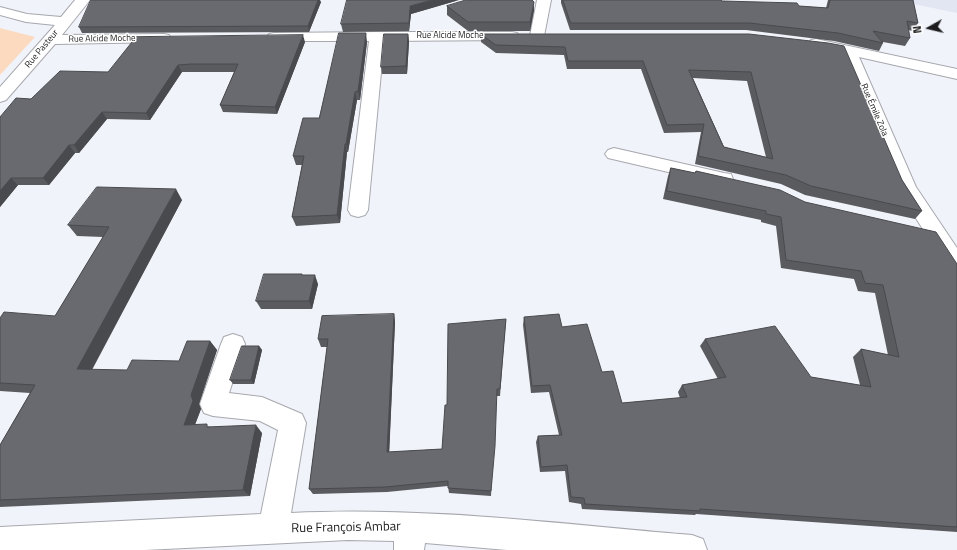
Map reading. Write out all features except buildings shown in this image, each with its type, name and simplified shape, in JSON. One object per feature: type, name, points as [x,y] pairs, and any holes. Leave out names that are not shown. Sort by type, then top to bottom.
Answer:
[{"type":"street","name":"Rue Pasteur","points":[[0,97],[51,40],[83,0]]},
{"type":"street","points":[[537,36],[544,0]]},
{"type":"street","points":[[0,11],[26,18],[64,22]]},
{"type":"street","points":[[358,210],[377,36]]},
{"type":"street","name":"Rue Alcide Moche","points":[[258,37],[553,36]]},
{"type":"street","name":"Rue Alcide Moche","points":[[51,40],[178,38]]},
{"type":"street","points":[[804,41],[957,74]]},
{"type":"street","name":"Rue Émile Zola","points":[[848,50],[907,188],[957,265]]},
{"type":"street","points":[[614,154],[743,184]]},
{"type":"street","points":[[913,228],[936,233]]},
{"type":"street","points":[[233,344],[213,404],[262,409],[293,423],[272,529]]},
{"type":"street","name":"Rue François Ambar","points":[[0,542],[54,544],[348,525],[409,538],[692,550]]},
{"type":"shaded area","points":[[894,0],[957,0],[957,13]]},
{"type":"shaded area","points":[[0,28],[35,37],[0,75]]}]
